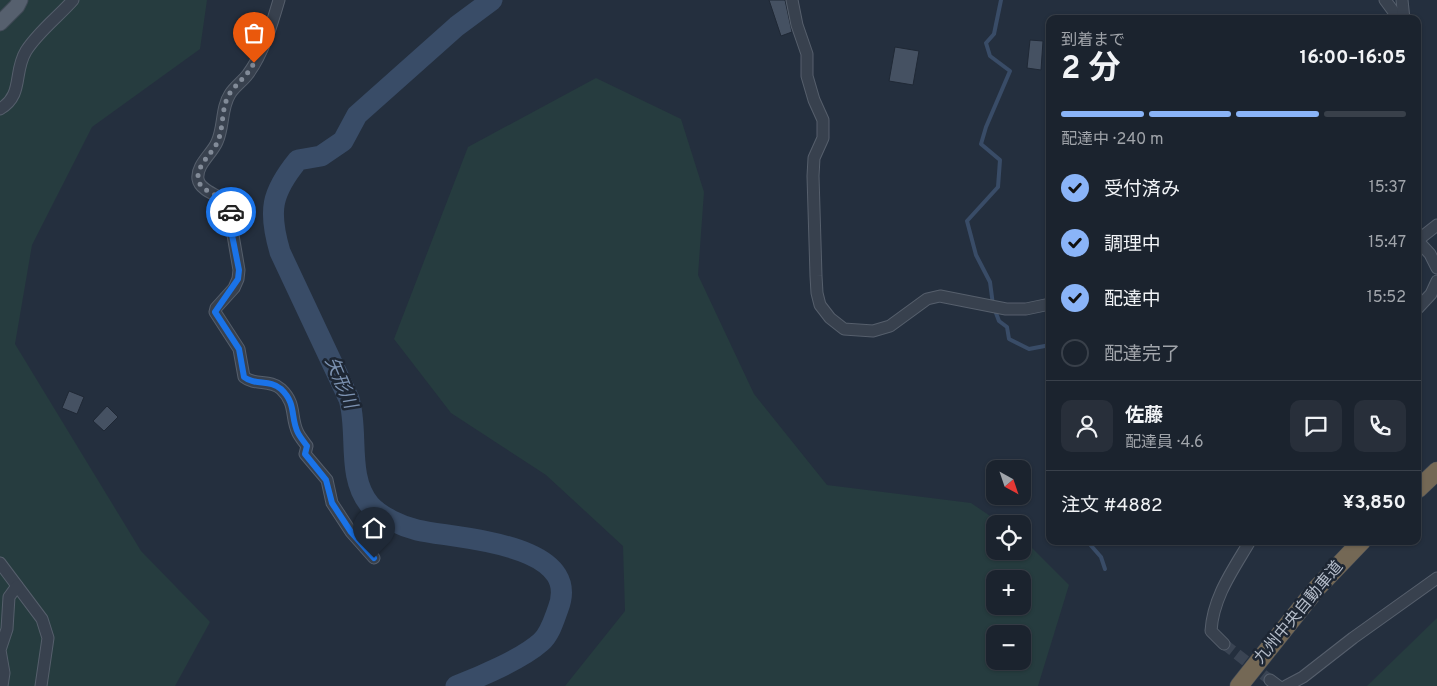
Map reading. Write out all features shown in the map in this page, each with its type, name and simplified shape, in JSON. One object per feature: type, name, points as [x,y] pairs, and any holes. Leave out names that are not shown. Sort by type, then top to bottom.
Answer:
[{"type":"highway","points":[[1421,471],[1437,457]]},
{"type":"highway","points":[[1421,485],[1437,471]]},
{"type":"highway","name":"九州中央自動車道","points":[[1226,686],[1257,645],[1343,545]]},
{"type":"highway","name":"九州中央自動車道","points":[[1239,686],[1317,588],[1358,545]]},
{"type":"main road","points":[[0,23],[17,6],[20,0]]},
{"type":"street","points":[[0,109],[9,104],[14,96],[19,69],[25,52],[73,0]]},
{"type":"street","points":[[279,0],[275,15],[248,74],[230,93],[222,130],[216,145],[201,168],[198,179],[201,186],[224,198],[231,204],[232,235],[239,270],[238,279],[234,288],[216,308],[215,312],[239,349],[244,377],[254,382],[272,383],[281,388],[288,398],[294,410],[298,433],[307,446],[305,454],[326,480],[332,503],[346,525],[374,558]]},
{"type":"street","points":[[792,0],[797,25],[807,54],[808,76],[814,100],[823,120],[824,138],[814,158],[813,176],[816,285],[820,305],[836,324],[862,332],[890,326],[927,299],[940,296],[1006,309],[1026,309],[1046,305]]},
{"type":"street","points":[[1385,0],[1396,15]]},
{"type":"street","points":[[1402,0],[1404,15]]},
{"type":"street","points":[[1421,238],[1437,225]]},
{"type":"street","points":[[1421,244],[1430,254],[1437,268]]},
{"type":"street","points":[[1421,305],[1431,294],[1437,281]]},
{"type":"street","points":[[1224,644],[1211,631],[1211,620],[1218,597],[1248,545]]},
{"type":"street","points":[[0,563],[42,619],[48,638],[41,686]]},
{"type":"street","points":[[1286,686],[1304,677],[1353,638],[1437,578]]},
{"type":"street","points":[[2,686],[4,673],[0,650],[7,629],[10,597],[17,586]]},
{"type":"green space","points":[[0,0],[207,0],[200,49],[92,127],[32,245],[15,344],[141,551],[210,622],[175,686],[0,686]]},
{"type":"green space","points":[[596,78],[681,119],[704,192],[698,275],[754,394],[827,485],[971,503],[989,515],[986,515],[986,560],[1031,560],[1031,547],[1069,585],[1038,686],[565,686],[625,611],[623,546],[546,475],[451,413],[394,339],[468,147]]},
{"type":"green space","points":[[1437,618],[1437,686],[1367,686]]},
{"type":"building","points":[[769,0],[785,0],[792,32],[781,36]]},
{"type":"building","points":[[1030,40],[1043,41],[1041,70],[1027,68]]},
{"type":"building","points":[[895,47],[919,51],[913,85],[889,81]]},
{"type":"building","points":[[69,391],[84,397],[77,414],[62,408]]},
{"type":"building","points":[[107,406],[118,417],[104,431],[93,421]]},
{"type":"waterway","name":"矢形川","points":[[456,686],[512,661],[541,642],[555,618],[561,587],[552,570],[535,557],[512,548],[485,541],[417,530],[385,517],[370,505],[363,494],[355,468],[352,412],[349,399],[280,252],[273,214],[277,193],[298,160],[321,156],[343,141],[357,115],[457,26],[492,0]]},
{"type":"waterway","points":[[1001,0],[994,34],[986,43],[990,56],[1010,71],[986,127],[981,144],[1000,160],[998,187],[967,221],[976,255],[990,282],[993,305],[999,321],[1007,327],[1009,339],[1029,349],[1046,346]]},
{"type":"waterway","points":[[1090,545],[1101,557],[1105,569]]},
{"type":"tunnel","points":[[1224,644],[1270,680]]},
{"type":"way so far","points":[[231,212],[231,204],[224,198],[201,186],[198,179],[201,168],[216,145],[222,130],[225,104],[230,93],[248,74],[254,63]]},
{"type":"route","points":[[231,212],[232,235],[239,270],[238,279],[234,288],[216,308],[216,316],[239,349],[244,377],[254,382],[272,383],[281,388],[288,398],[294,410],[298,433],[307,446],[305,454],[326,480],[332,503],[351,532],[374,558]]}]
